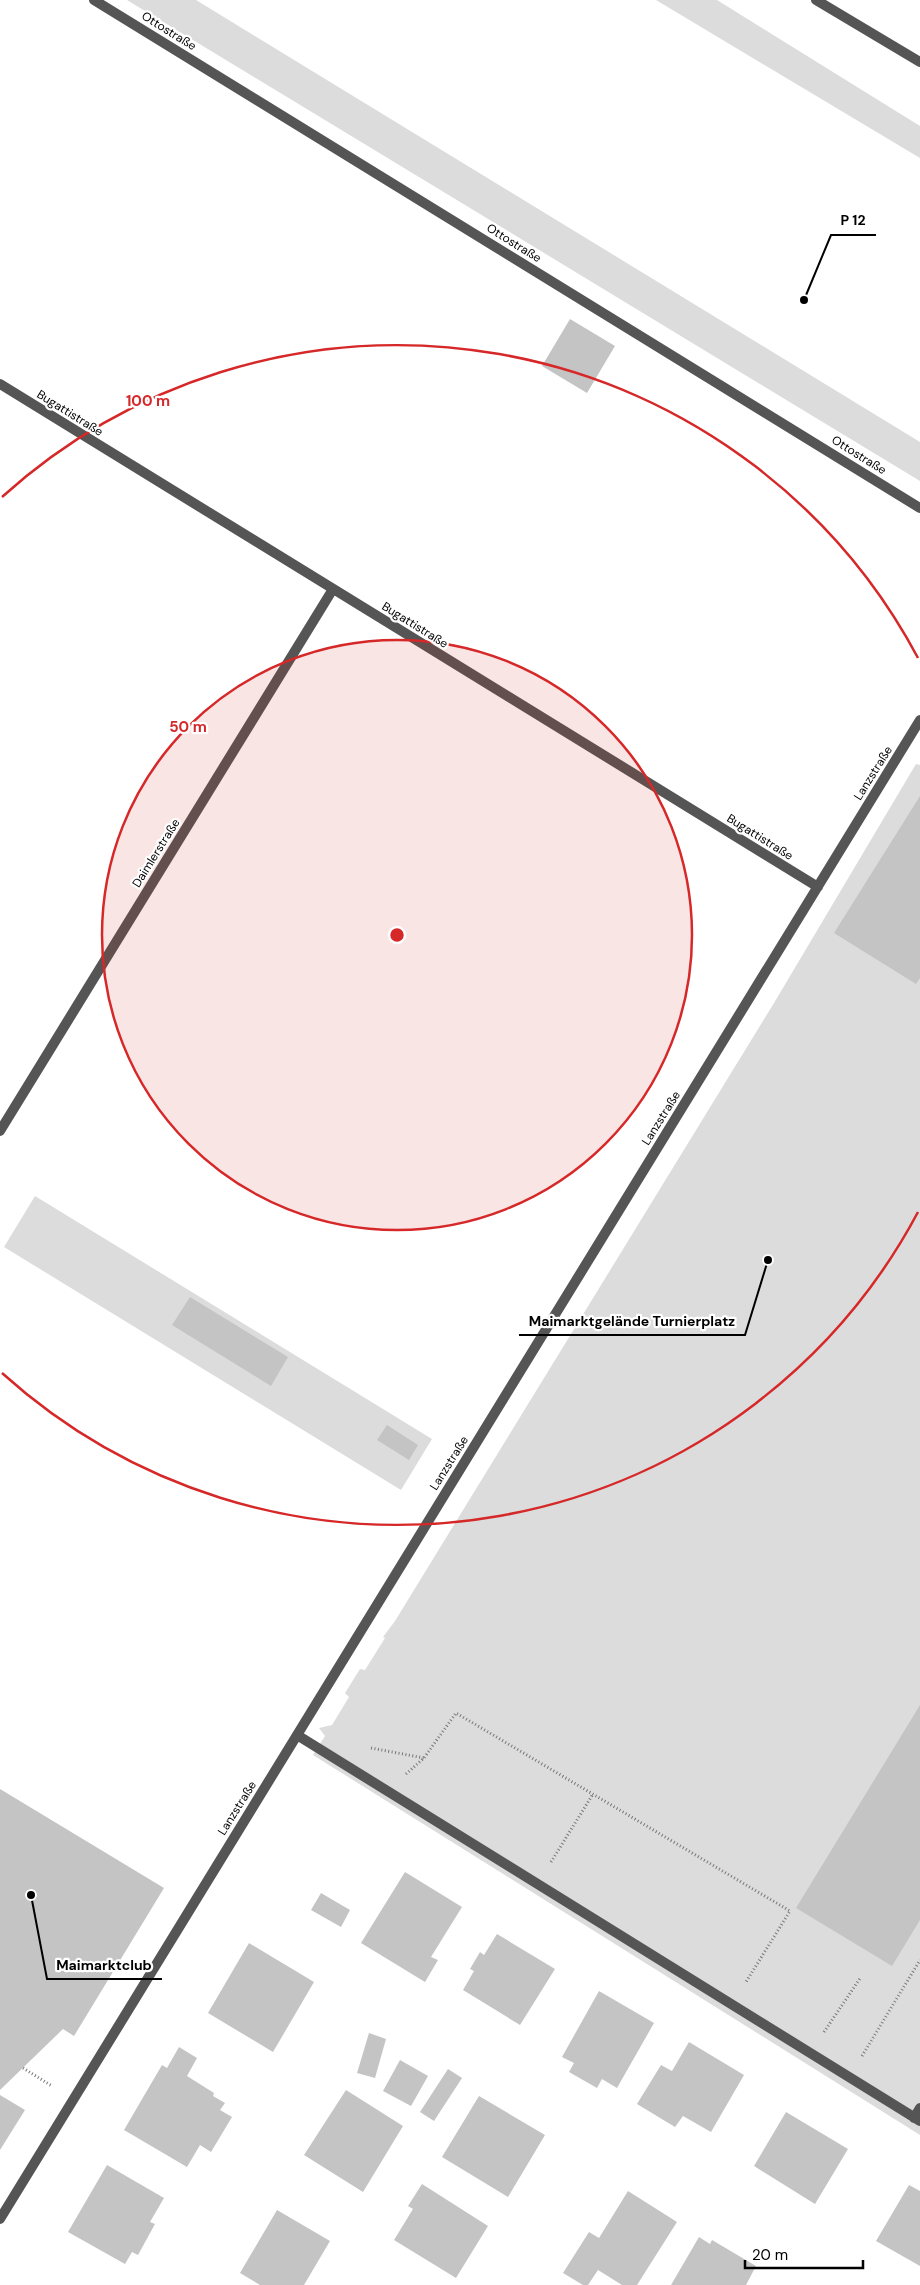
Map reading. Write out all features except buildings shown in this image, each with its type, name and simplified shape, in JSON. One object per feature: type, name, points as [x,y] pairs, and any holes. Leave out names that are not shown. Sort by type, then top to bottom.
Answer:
[{"type":"lane","name":"Ottostraße","points":[[94,0],[920,508]]},
{"type":"lane","points":[[816,0],[920,62]]},
{"type":"lane","name":"Bugattistraße","points":[[0,384],[818,887]]},
{"type":"lane","name":"Daimlerstraße","points":[[0,1131],[333,589]]},
{"type":"lane","name":"Lanzstraße","points":[[0,2219],[920,720]]},
{"type":"lane","points":[[297,1735],[917,2119],[920,2108]]},
{"type":"path","points":[[386,1790],[424,1758],[456,1713],[790,1911],[733,2004]]},
{"type":"path","points":[[538,1884],[593,1794]]},
{"type":"path","points":[[849,2077],[920,1960]]},
{"type":"path","points":[[810,2053],[861,1977]]},
{"type":"path","points":[[23,2068],[73,2099]]},
{"type":"shaded area","points":[[127,0],[196,0],[920,442],[920,481]]},
{"type":"shaded area","points":[[656,0],[717,0],[920,126],[920,158]]},
{"type":"shaded area","points":[[916,764],[920,765],[920,2135],[313,1755],[325,1736],[319,1728],[332,1725],[349,1697],[345,1693],[360,1669],[365,1670],[385,1638],[383,1637],[395,1621],[774,1003]]},
{"type":"shaded area","points":[[35,1196],[432,1439],[401,1490],[4,1247]]},
{"type":"place","name":"P 12","points":[[804,300]]},
{"type":"place","name":"Maimarktgelände Turnierplatz","points":[[768,1260]]},
{"type":"place","name":"Maimarktclub","points":[[31,1895]]}]
